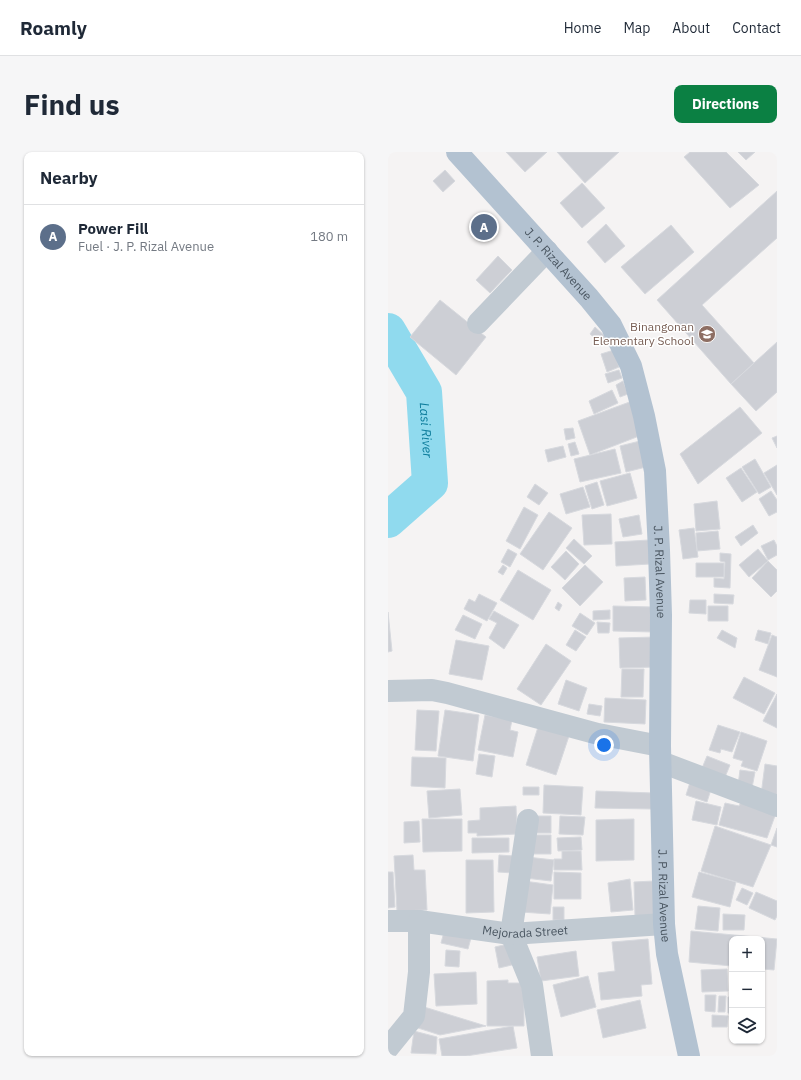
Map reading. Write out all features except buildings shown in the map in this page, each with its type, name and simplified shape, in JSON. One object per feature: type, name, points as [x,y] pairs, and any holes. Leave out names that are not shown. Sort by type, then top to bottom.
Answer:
[{"type":"main road","name":"J. P. Rizal Avenue","points":[[458,152],[589,298],[611,325],[631,366],[644,416],[655,471],[659,550],[661,615],[660,754],[664,924],[667,954],[689,1056]]},
{"type":"street","points":[[478,323],[547,251]]},
{"type":"street","points":[[388,691],[432,690],[447,693],[598,734],[660,754],[777,806]]},
{"type":"street","points":[[528,820],[512,934],[532,985],[542,1056]]},
{"type":"street","name":"Mejorada Street","points":[[388,921],[420,921],[512,934],[664,924]]},
{"type":"street","points":[[388,1048],[414,1016],[419,972],[420,921]]},
{"type":"waterway","name":"Lasi River","points":[[388,331],[424,392],[430,483],[388,520]]},
{"type":"place","name":"Power Fill","points":[[484,227]]},
{"type":"place","name":"Binangonan Elementary School","points":[[707,334]]}]
